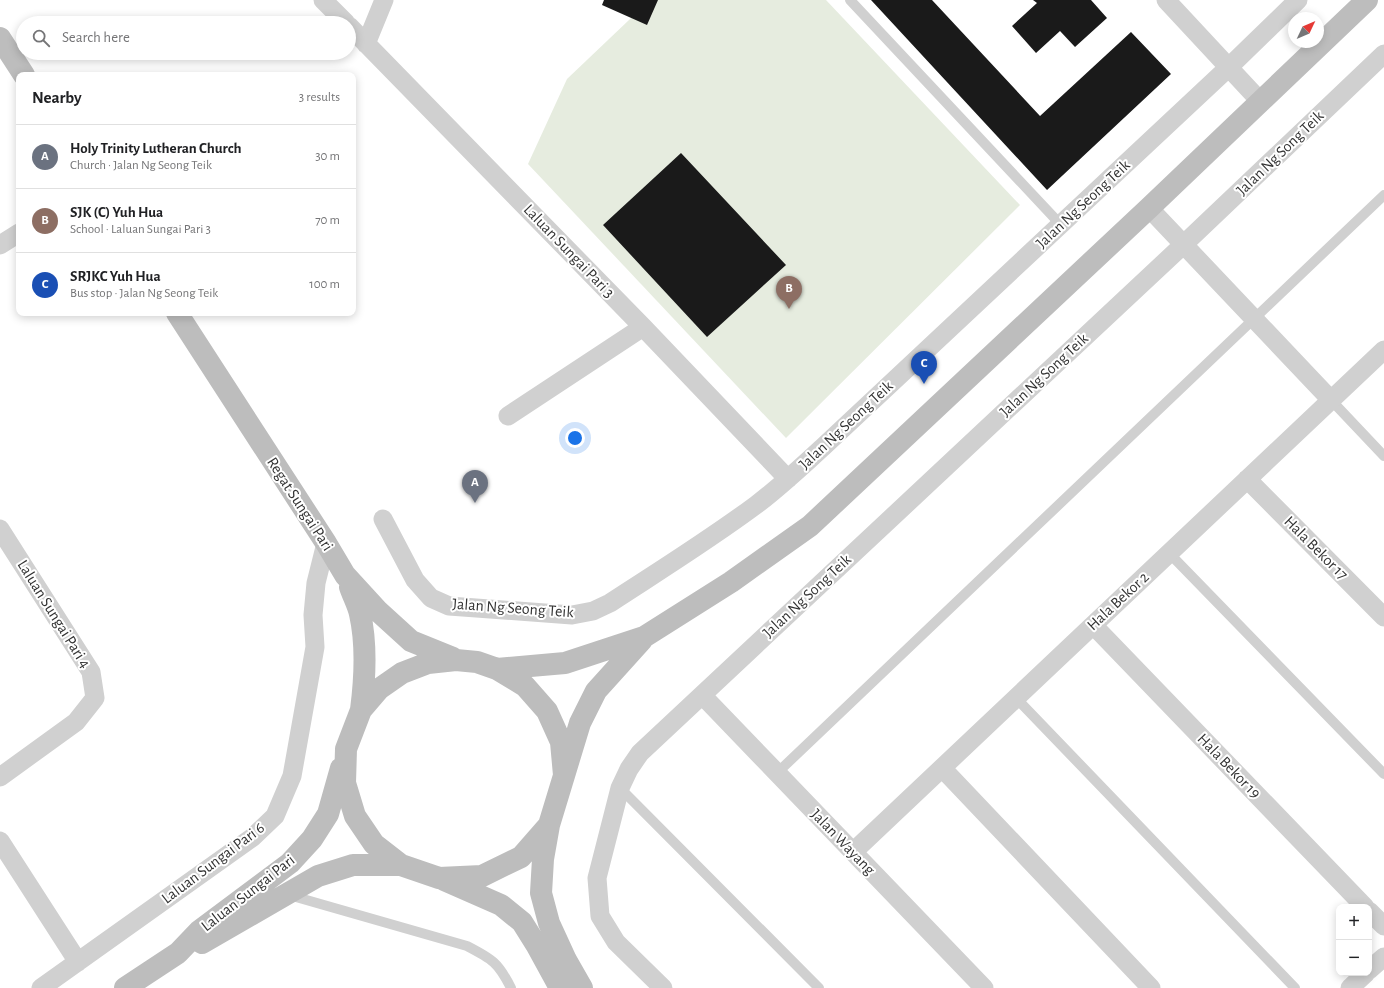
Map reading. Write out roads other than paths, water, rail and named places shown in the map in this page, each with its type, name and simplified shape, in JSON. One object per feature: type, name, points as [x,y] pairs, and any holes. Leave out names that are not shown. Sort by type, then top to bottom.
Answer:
[{"type":"main road","points":[[496,668],[565,663],[644,637],[731,582],[814,523],[1367,0]]},
{"type":"main road","points":[[4,50],[22,72]]},
{"type":"main road","name":"Regat Sungai Pari","points":[[179,316],[326,543],[345,575],[378,611],[411,641],[456,660]]},
{"type":"main road","points":[[345,575],[360,613],[365,681],[361,710],[346,749],[345,783],[355,816],[374,844],[401,865]]},
{"type":"main road","points":[[582,988],[566,960],[549,923],[541,892],[543,859],[549,825],[580,723],[596,691],[644,637]]},
{"type":"main road","points":[[361,710],[379,689],[402,673],[428,663],[456,660],[477,662],[496,668],[525,686],[547,711],[560,742],[564,775]]},
{"type":"main road","name":"Laluan Sungai Pari","points":[[125,988],[178,953],[199,931],[290,862],[312,840],[328,814],[346,749]]},
{"type":"main road","points":[[439,878],[482,876],[521,857],[549,825]]},
{"type":"main road","points":[[178,953],[205,942],[288,895],[318,876],[352,865],[401,865],[439,878],[502,906],[522,922],[560,988]]},
{"type":"street","points":[[323,0],[339,16]]},
{"type":"street","points":[[366,44],[384,0]]},
{"type":"street","points":[[1166,0],[1260,101]]},
{"type":"street","name":"Jalan Ng Seong Teik","points":[[383,519],[415,580],[431,598],[449,606],[572,615],[593,611],[610,603],[706,540],[757,504],[788,479],[1061,225],[1298,0]]},
{"type":"street","name":"Laluan Sungai Pari 3","points":[[356,33],[643,327],[788,479]]},
{"type":"street","name":"Jalan Ng Song Teik","points":[[663,988],[616,942],[600,916],[597,878],[620,788],[629,769],[640,753],[1184,245],[1384,54]]},
{"type":"street","points":[[1148,208],[1331,400]]},
{"type":"street","points":[[0,245],[16,235]]},
{"type":"street","points":[[508,416],[643,327]]},
{"type":"street","name":"Hala Bekor 2","points":[[853,852],[1384,350]]},
{"type":"street","name":"Hala Bekor 17","points":[[1247,479],[1384,617]]},
{"type":"street","name":"Laluan Sungai Pari 4","points":[[0,529],[91,672],[95,698],[76,722],[0,777]]},
{"type":"street","name":"Laluan Sungai Pari 6","points":[[41,988],[253,837],[275,816],[292,776],[315,647],[313,615],[316,583],[326,543]]},
{"type":"street","name":"Hala Bekor 19","points":[[1093,625],[1363,904]]},
{"type":"street","name":"Jalan Wayang","points":[[702,695],[984,988]]},
{"type":"street","points":[[942,768],[1151,988]]},
{"type":"street","points":[[0,841],[78,962]]},
{"type":"street","points":[[1372,914],[1384,926]]},
{"type":"street","points":[[1372,967],[1384,957]]},
{"type":"street","points":[[1350,988],[1363,976]]},
{"type":"lane","points":[[850,0],[1061,225]]},
{"type":"lane","points":[[777,773],[1384,196]]},
{"type":"lane","points":[[1331,400],[1384,456]]},
{"type":"lane","points":[[1169,553],[1384,774]]},
{"type":"lane","points":[[1016,698],[1295,988]]},
{"type":"lane","points":[[620,788],[819,988]]},
{"type":"lane","points":[[288,895],[467,946],[490,958],[502,971],[511,988]]},
{"type":"place","name":"SJK (C) Yuh Hua","points":[[789,309]]},
{"type":"place","name":"SRJKC Yuh Hua","points":[[924,384]]},
{"type":"place","name":"Holy Trinity Lutheran Church","points":[[475,503]]}]
